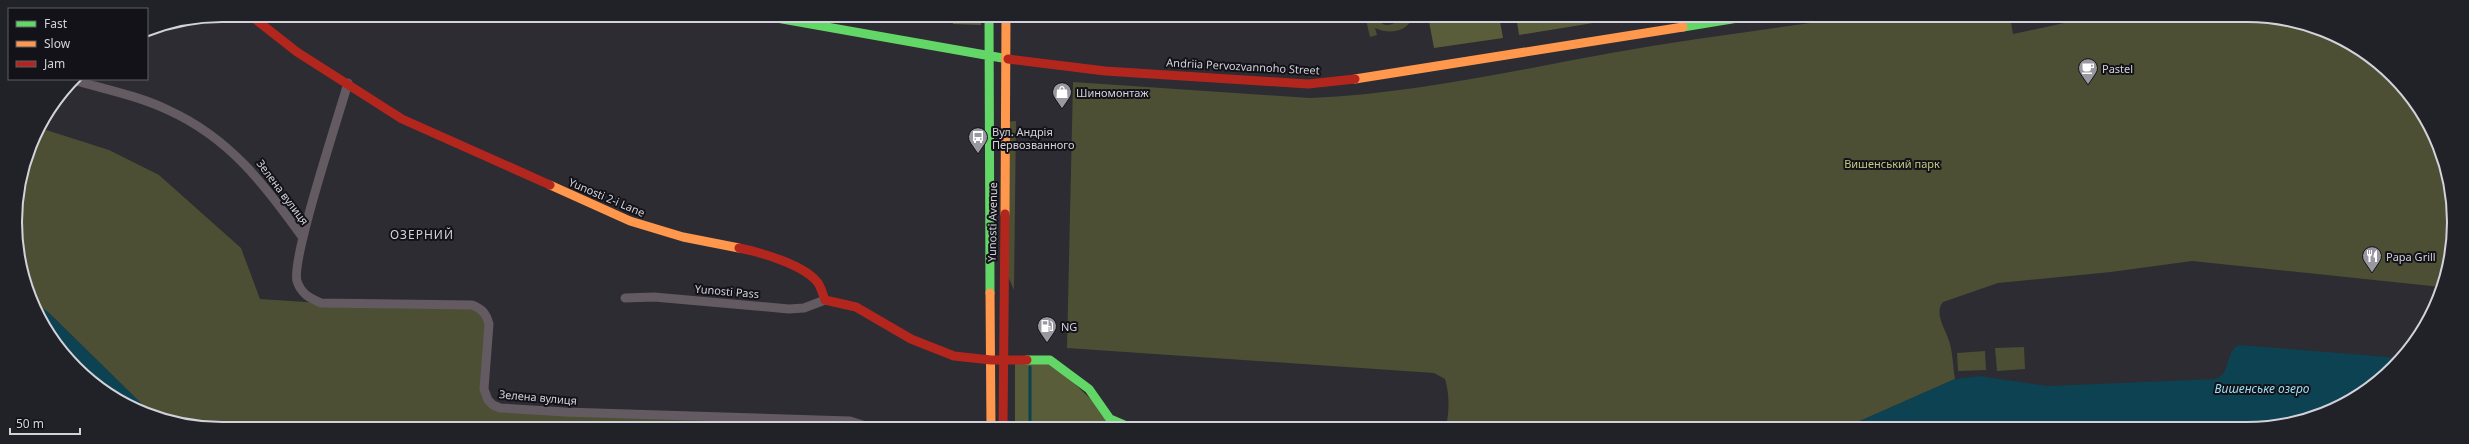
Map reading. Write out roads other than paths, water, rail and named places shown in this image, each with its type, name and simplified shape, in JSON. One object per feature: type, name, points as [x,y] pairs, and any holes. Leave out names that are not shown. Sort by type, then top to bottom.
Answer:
[{"type":"street","name":"Yunosti 2-i Lane","points":[[258,22],[284,43],[402,119],[630,221],[683,237],[741,248],[789,264],[807,273],[818,283],[825,300]]},
{"type":"street","name":"Andriia Pervozvannoho Street","points":[[794,22],[1006,59],[1105,71],[1308,84],[1351,80],[1713,22]]},
{"type":"street","name":"Yunosti Avenue","points":[[989,22],[991,422]]},
{"type":"street","name":"Yunosti Avenue","points":[[1003,422],[1006,22]]},
{"type":"street","name":"Зелена вулиця","points":[[80,82],[168,109],[200,128],[245,162],[276,200],[303,238]]},
{"type":"street","name":"Зелена вулиця","points":[[348,83],[303,238],[296,273],[297,281],[301,290],[308,298],[321,303],[472,305],[481,309],[487,316],[489,324],[485,395],[493,405],[500,408],[565,412],[853,422]]},
{"type":"street","name":"Yunosti Pass","points":[[625,298],[654,297],[789,309],[804,308],[825,300]]},
{"type":"street","points":[[825,300],[856,307],[911,338],[954,356],[991,360],[1045,359],[1055,362],[1088,389],[1110,419],[1117,422]]},
{"type":"water","points":[[42,307],[145,407],[100,381],[90,372],[63,344]]},
{"type":"water","name":"Вишенське озеро","points":[[2239,345],[2394,357],[2369,381],[2324,407],[2299,415],[2260,422],[1858,422],[1955,379],[1979,376],[2048,386],[2216,379],[2224,372],[2235,348]]},
{"type":"waterway","points":[[1030,367],[1030,422]]},
{"type":"place","name":"Pastel","points":[[2088,85]]},
{"type":"place","name":"Шиномонтаж","points":[[1062,109]]},
{"type":"place","name":"Вул. Андрія Первозванного","points":[[978,154]]},
{"type":"place","name":"Papa Grill","points":[[2372,273]]},
{"type":"place","name":"NG","points":[[1047,343]]},
{"type":"district","name":"ОЗЕРНИЙ","points":[[422,234]]},
{"type":"park label","name":"Вишенський парк","points":[[1892,163]]}]
